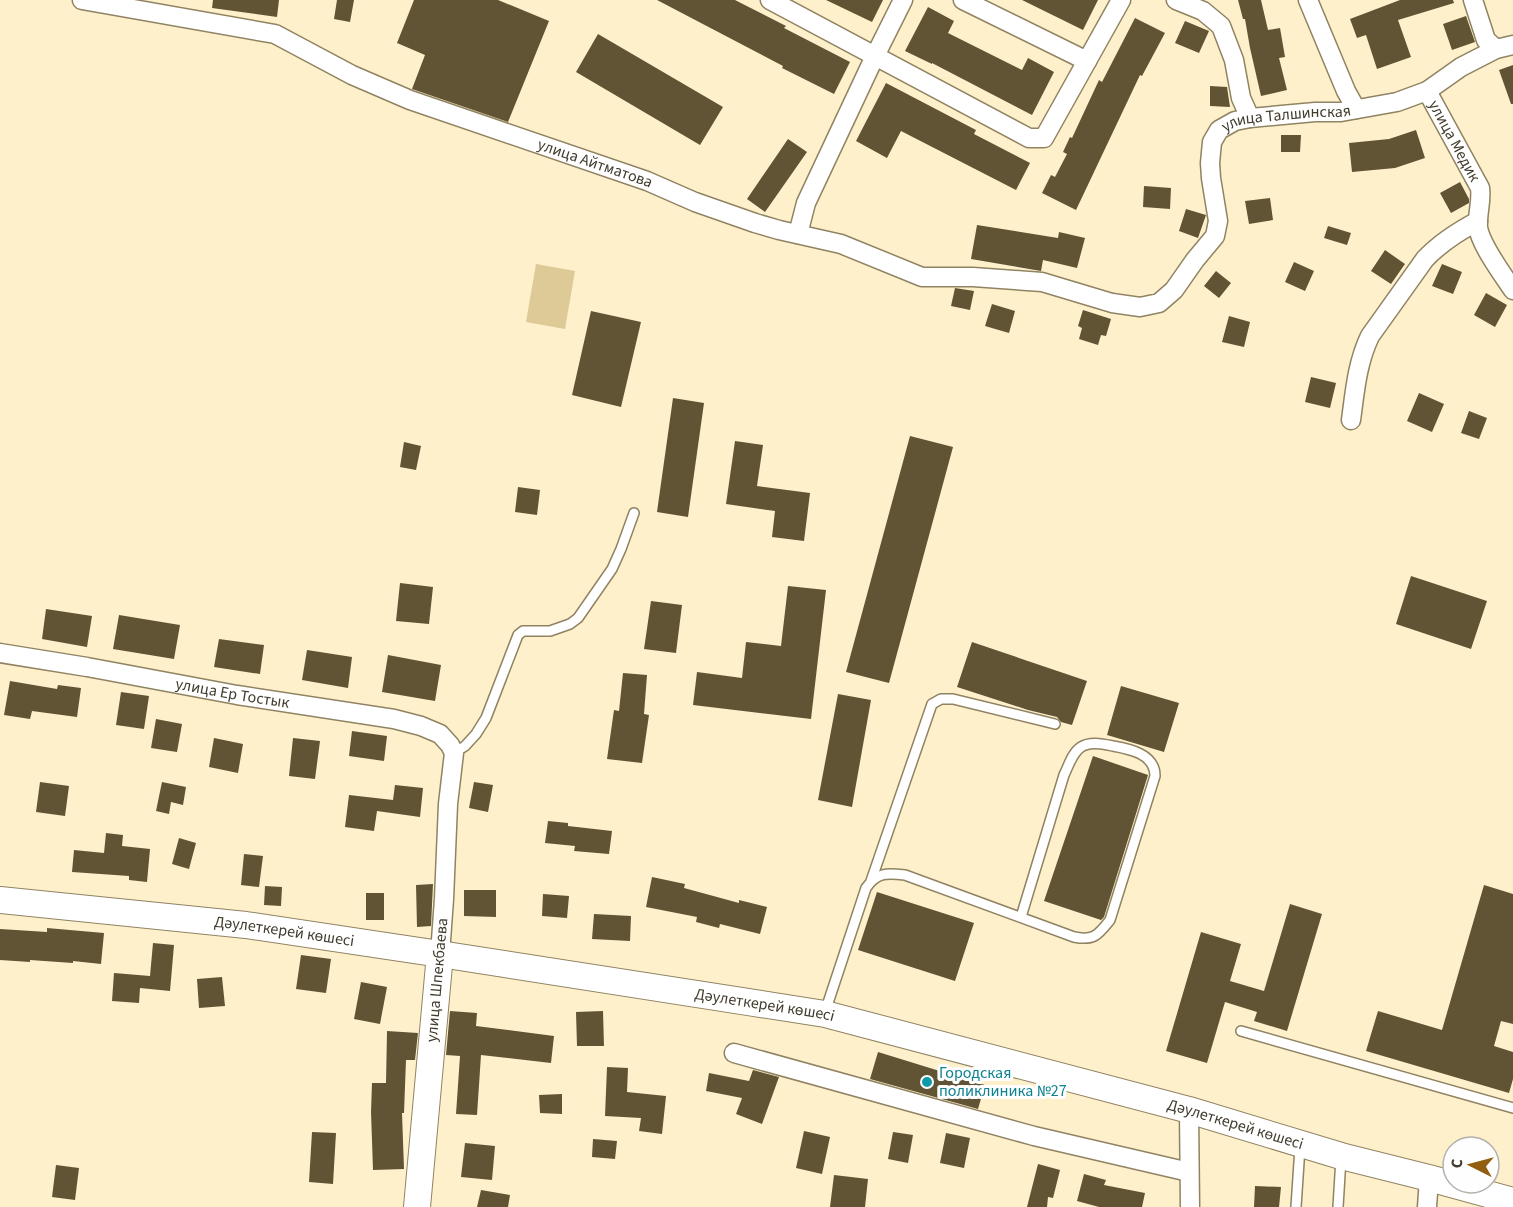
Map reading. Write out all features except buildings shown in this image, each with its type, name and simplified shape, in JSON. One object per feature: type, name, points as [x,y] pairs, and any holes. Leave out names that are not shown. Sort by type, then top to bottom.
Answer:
[{"type":"main road","name":"Дәулеткерей көшесі","points":[[0,900],[246,925],[825,1014],[1189,1110],[1341,1156],[1513,1202]]},
{"type":"main road","name":"улица Шпекбаева","points":[[417,1207],[440,954]]},
{"type":"street","name":"улица Айтматова","points":[[82,0],[275,34],[352,75],[410,100],[647,182],[755,223],[841,244],[922,277],[973,277],[1042,282],[1112,303]]},
{"type":"street","points":[[770,0],[1029,138],[1044,138],[1121,0]]},
{"type":"street","points":[[798,234],[806,203],[903,0]]},
{"type":"street","points":[[963,0],[1087,61]]},
{"type":"street","points":[[1176,0],[1203,11],[1221,26],[1234,60],[1241,98],[1250,118]]},
{"type":"street","points":[[1308,0],[1346,91],[1356,109]]},
{"type":"street","points":[[1473,0],[1486,40],[1504,47]]},
{"type":"street","name":"улица Талшинская","points":[[1112,303],[1140,307],[1159,303],[1174,290],[1215,236],[1218,221],[1210,178],[1210,163],[1212,142],[1219,130],[1235,121],[1250,118],[1341,112],[1397,102],[1427,91],[1461,67],[1504,47]]},
{"type":"street","name":"улица Медик","points":[[1427,91],[1480,188],[1479,235],[1513,290]]},
{"type":"street","points":[[1352,420],[1358,371],[1363,350],[1370,336],[1435,249],[1478,221]]},
{"type":"street","name":"улица Ер Тостык","points":[[0,653],[237,695],[394,719],[440,734],[454,753]]},
{"type":"street","name":"улица Шпекбаева","points":[[440,954],[448,804],[454,753]]},
{"type":"street","points":[[734,1053],[1034,1136],[1189,1172]]},
{"type":"street","points":[[1189,1110],[1190,1207]]},
{"type":"street","points":[[1427,1207],[1429,1178]]},
{"type":"lane","points":[[454,753],[465,746],[476,734],[486,718],[518,634],[523,631],[550,631],[570,624],[578,618],[612,569],[634,513]]},
{"type":"lane","points":[[825,1014],[861,902],[871,881],[932,704],[941,699],[953,699],[1055,724]]},
{"type":"lane","points":[[871,881],[889,873],[904,875],[1074,938],[1086,940],[1094,938],[1110,920],[1155,776],[1150,762],[1139,752],[1095,743],[1082,746],[1074,753],[1064,775],[1021,917]]},
{"type":"lane","points":[[1241,1031],[1513,1108]]},
{"type":"lane","points":[[1296,1207],[1300,1143]]},
{"type":"lane","points":[[1338,1207],[1341,1156]]},
{"type":"shaded area","points":[[536,264],[575,271],[565,329],[526,322]]},
{"type":"place","name":"Городская поликлиника №27","points":[[927,1082]]}]
